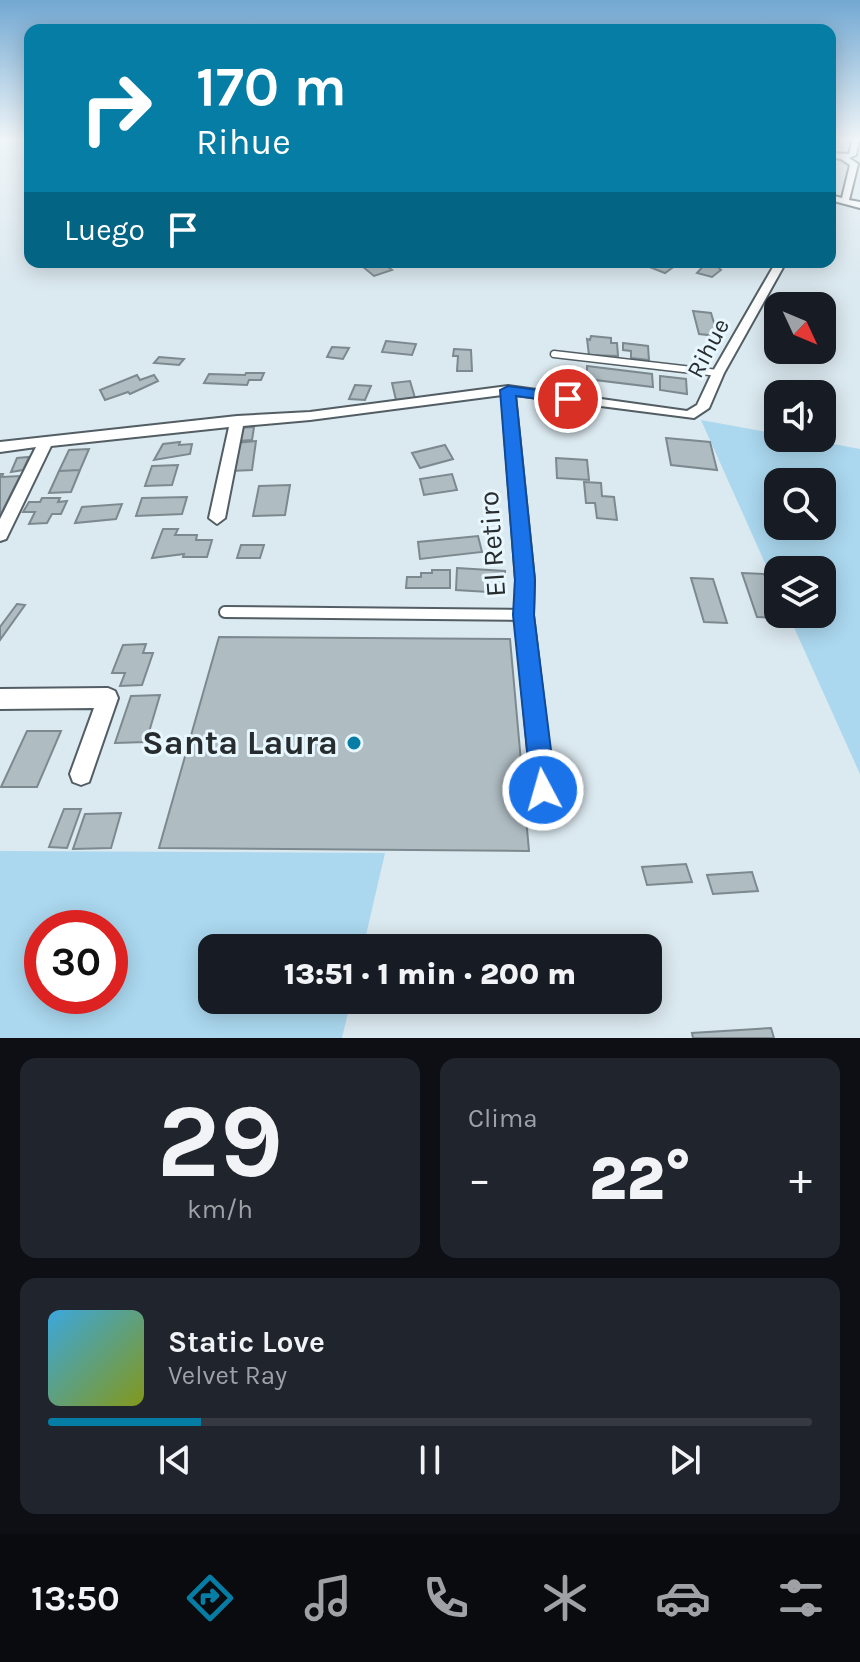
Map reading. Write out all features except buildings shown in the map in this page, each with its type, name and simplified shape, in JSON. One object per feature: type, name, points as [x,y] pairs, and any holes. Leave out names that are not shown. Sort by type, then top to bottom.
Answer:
[{"type":"street","points":[[845,201],[848,187]]},
{"type":"street","points":[[836,199],[860,205]]},
{"type":"street","name":"Rihue","points":[[0,447],[237,420],[310,416],[508,390],[689,415],[702,408],[718,373],[778,268]]},
{"type":"street","name":"El Retiro","points":[[508,390],[525,580],[524,615],[543,790]]},
{"type":"street","points":[[217,518],[237,420]]},
{"type":"street","points":[[0,535],[46,442]]},
{"type":"street","points":[[0,699],[108,698],[81,774]]},
{"type":"lane","points":[[554,354],[718,373]]},
{"type":"lane","points":[[225,612],[524,615]]},
{"type":"shaded area","points":[[701,420],[764,431],[764,452],[836,452],[836,445],[860,449],[860,774],[794,628],[836,628],[836,556],[764,556],[764,561]]},
{"type":"shaded area","points":[[0,851],[385,853],[366,934],[198,934],[198,1014],[348,1014],[342,1038],[0,1038]]},
{"type":"place","name":"Santa Laura","points":[[354,743]]},
{"type":"route","points":[[543,790],[524,615],[525,580],[508,390],[568,399]]}]
